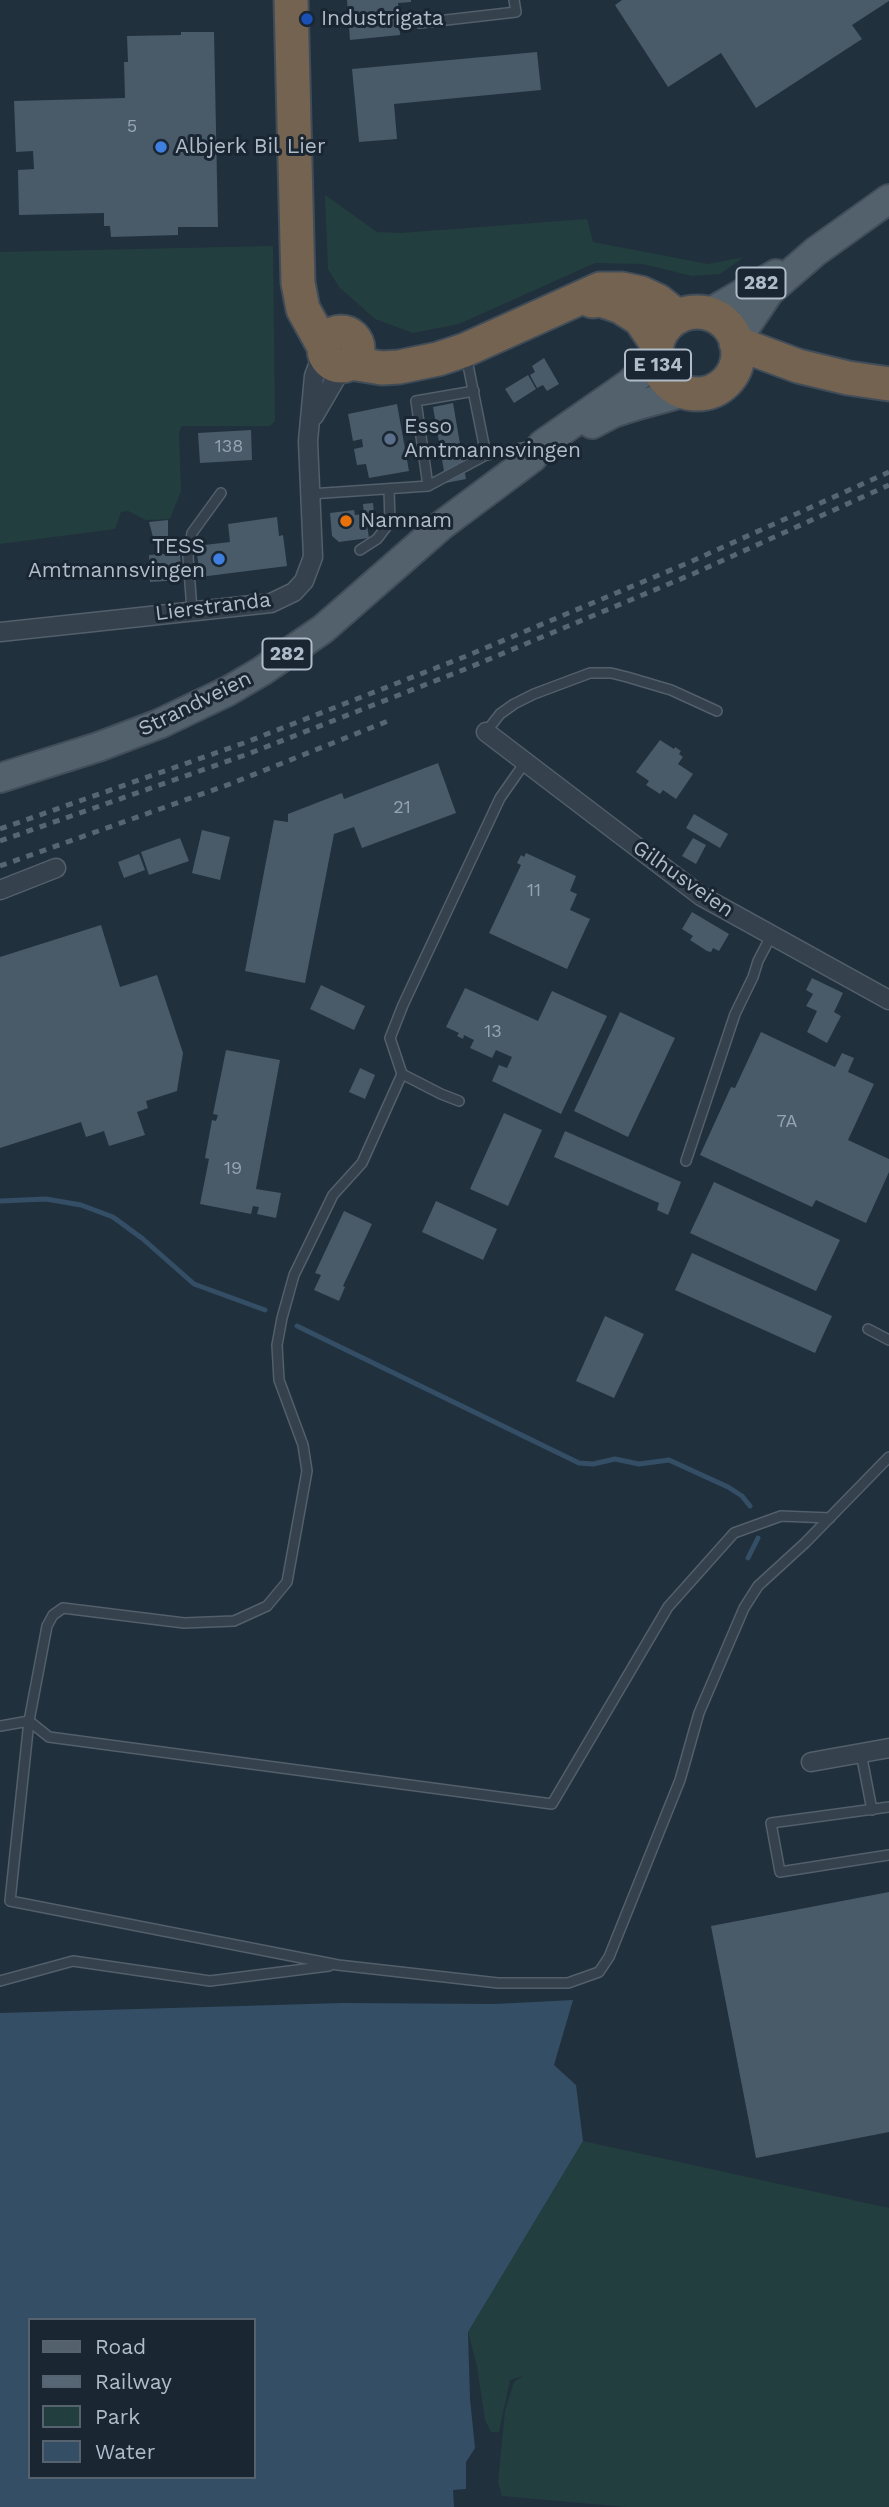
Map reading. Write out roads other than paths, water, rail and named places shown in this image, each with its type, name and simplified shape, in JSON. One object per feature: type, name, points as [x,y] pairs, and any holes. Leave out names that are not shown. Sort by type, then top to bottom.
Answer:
[{"type":"highway","points":[[291,0],[298,283],[308,320],[340,350]]},
{"type":"highway","name":"E 134","points":[[340,350],[416,363],[438,359],[465,350],[600,289],[632,290],[693,315],[722,321],[736,342],[798,366],[889,384]]},
{"type":"highway","name":"E 134","points":[[575,301],[601,300],[621,307],[640,319],[657,352],[666,380],[686,392],[713,391],[728,379],[754,376],[848,378]]},
{"type":"highway","name":"E 134","points":[[657,352],[665,328],[693,315]]},
{"type":"highway","points":[[728,379],[737,362],[736,342]]},
{"type":"main road","name":"282","points":[[736,342],[769,292],[815,252],[889,199]]},
{"type":"main road","name":"282","points":[[693,315],[815,252]]},
{"type":"main road","name":"Strandveien","points":[[0,778],[98,747],[159,724],[228,691],[262,671],[323,629],[442,525],[629,384],[657,352]]},
{"type":"main road","name":"Strandveien","points":[[537,451],[551,451],[614,413],[686,392]]},
{"type":"street","name":"Lierstranda","points":[[0,632],[271,603],[294,592],[304,581],[313,557],[309,425],[340,350]]},
{"type":"street","name":"Gilhusveien","points":[[486,732],[701,896],[889,1000]]},
{"type":"street","points":[[0,890],[56,868]]},
{"type":"street","points":[[811,1762],[889,1748]]},
{"type":"lane","points":[[419,23],[516,12],[514,0]]},
{"type":"lane","points":[[465,350],[486,455]]},
{"type":"lane","points":[[428,486],[416,401],[474,391]]},
{"type":"lane","points":[[310,494],[428,486],[486,455],[537,451]]},
{"type":"lane","points":[[360,550],[377,539],[390,522],[389,489]]},
{"type":"lane","points":[[192,611],[188,557],[192,533],[221,493]]},
{"type":"lane","points":[[486,732],[500,713],[514,704],[590,673],[611,673],[671,690],[717,711]]},
{"type":"lane","points":[[526,761],[500,798],[402,1005],[390,1038],[402,1074],[362,1163],[333,1195],[294,1275],[277,1345],[279,1380],[303,1445],[307,1471],[286,1582],[267,1606],[234,1622],[184,1623],[63,1608],[53,1615],[47,1626],[29,1721],[10,1901],[338,1965],[498,1983],[568,1983],[599,1972],[609,1957],[680,1780],[699,1713],[744,1608],[758,1586],[889,1457]]},
{"type":"lane","points":[[686,1161],[735,1014],[771,936]]},
{"type":"lane","points":[[402,1074],[459,1101]]},
{"type":"lane","points":[[868,1329],[889,1340]]},
{"type":"lane","points":[[0,1726],[29,1721],[49,1737],[552,1804],[668,1607],[734,1533],[780,1516],[830,1518]]},
{"type":"lane","points":[[861,1753],[872,1810]]},
{"type":"lane","points":[[889,1807],[771,1824],[780,1872],[889,1855]]},
{"type":"lane","points":[[0,1981],[73,1961],[210,1981],[338,1965]]},
{"type":"water","points":[[573,2000],[554,2065],[576,2085],[583,2141],[468,2332],[475,2448],[466,2462],[466,2489],[453,2490],[454,2507],[0,2507],[0,2013],[343,2003],[494,2004]]},
{"type":"waterway","points":[[0,1201],[46,1199],[81,1205],[113,1217],[143,1239],[194,1284],[265,1310]]},
{"type":"waterway","points":[[297,1326],[579,1463],[593,1464],[615,1459],[639,1464],[669,1460],[728,1487],[742,1496],[750,1506]]},
{"type":"waterway","points":[[748,1558],[758,1538]]},
{"type":"railway","points":[[0,829],[244,743],[464,657],[690,562],[889,472]]},
{"type":"railway","points":[[0,841],[248,754],[468,668],[695,573],[889,485]]},
{"type":"railway","points":[[0,866],[230,784],[388,721]]},
{"type":"place","name":"Industrigata","points":[[307,19]]},
{"type":"place","name":"Albjerk Bil Lier","points":[[161,147]]},
{"type":"place","name":"Esso Amtmannsvingen","points":[[390,439]]},
{"type":"place","name":"Namnam","points":[[346,521]]},
{"type":"place","name":"TESS Amtmannsvingen","points":[[219,559]]}]
